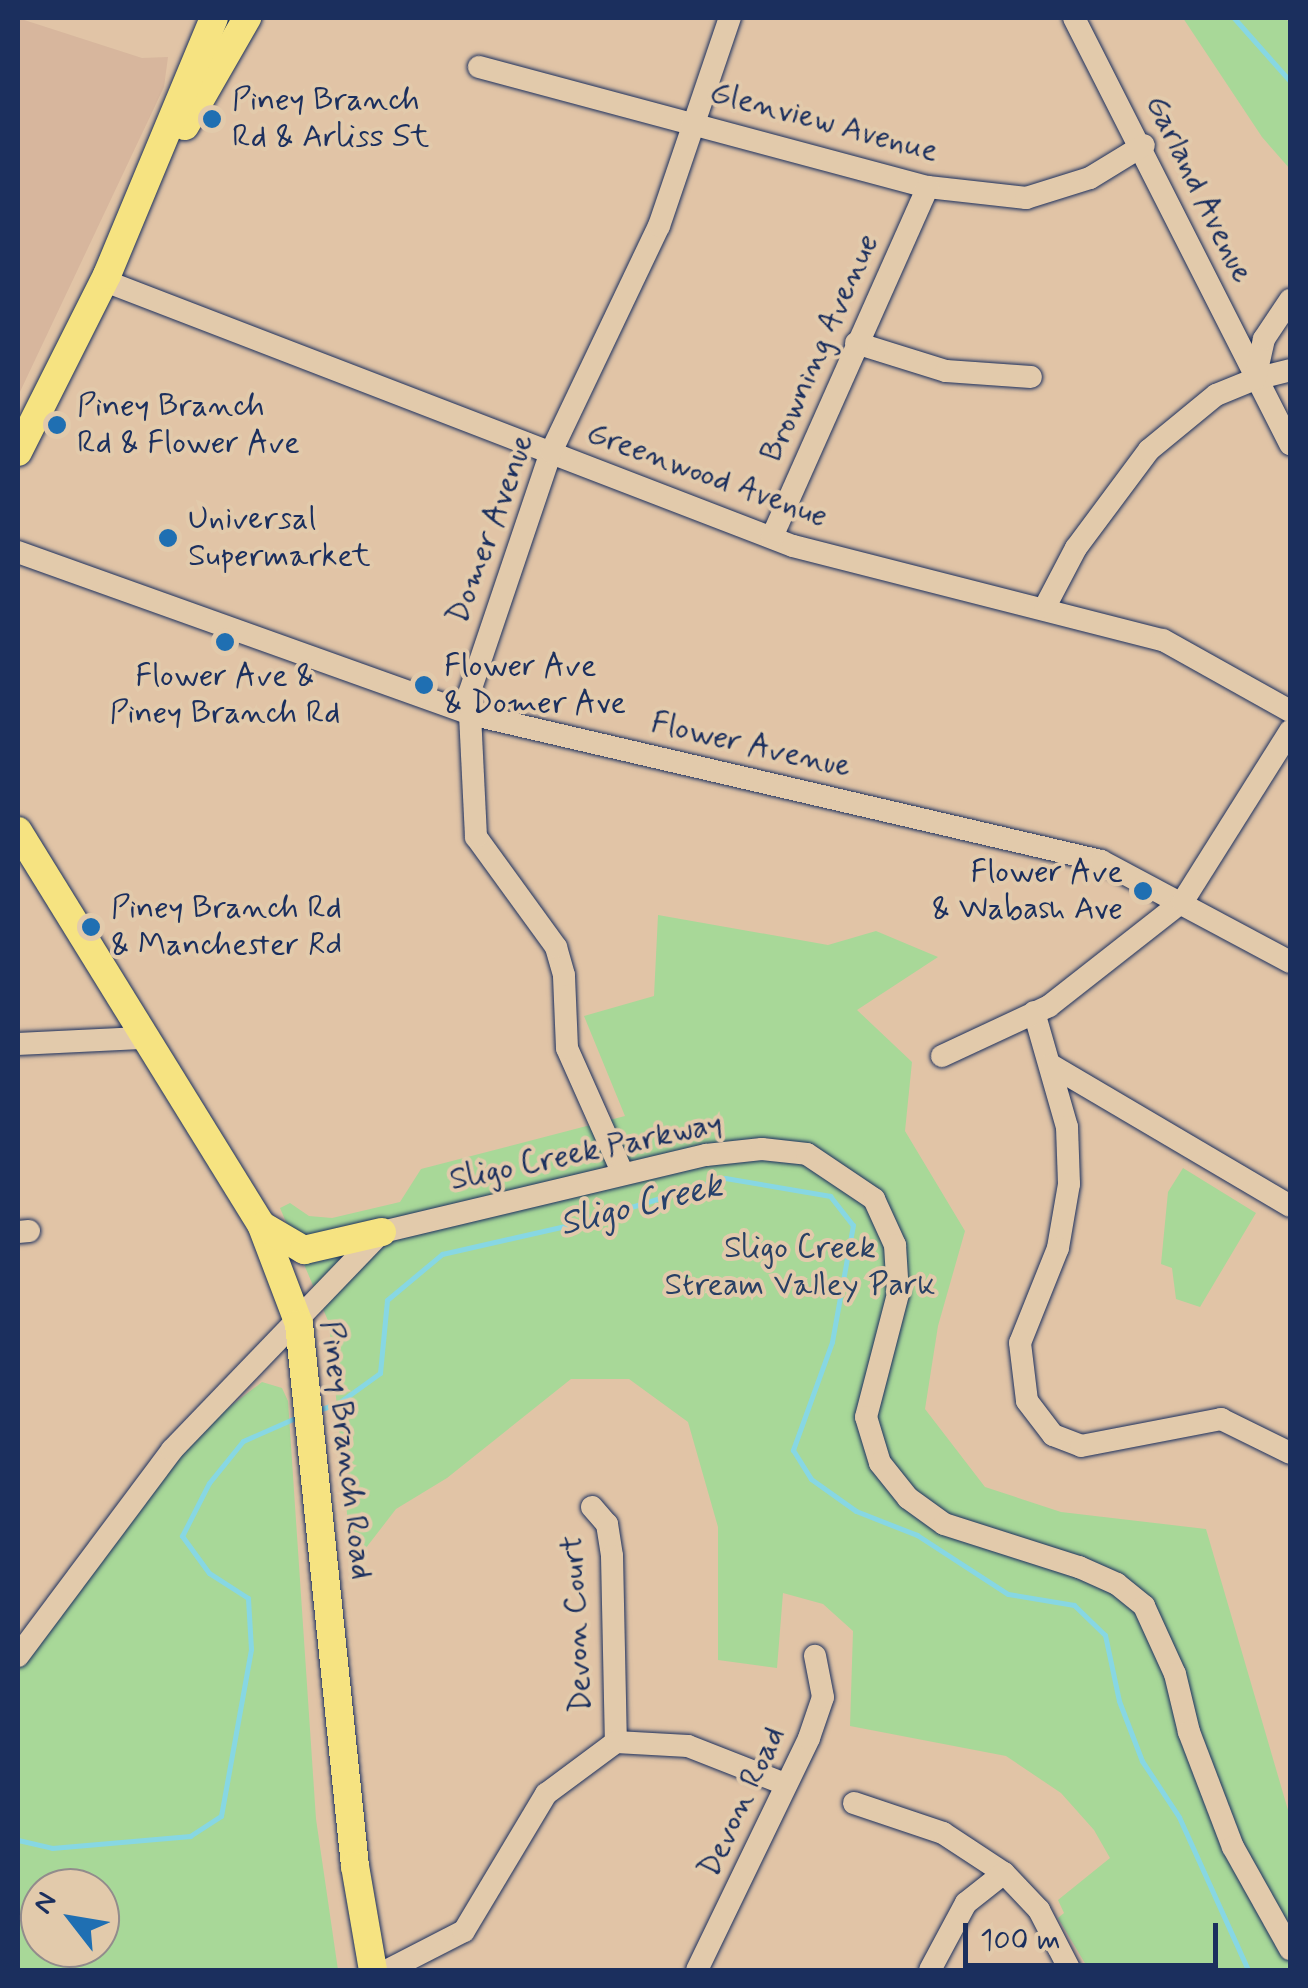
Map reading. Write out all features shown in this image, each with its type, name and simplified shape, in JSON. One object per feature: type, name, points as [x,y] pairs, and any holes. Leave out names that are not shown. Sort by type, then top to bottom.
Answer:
[{"type":"main road","points":[[18,452],[105,280],[213,20]]},
{"type":"main road","points":[[130,224],[243,24]]},
{"type":"main road","name":"Piney Branch Road","points":[[18,831],[140,1038],[261,1224],[299,1324],[309,1378],[355,1866],[372,1970]]},
{"type":"main road","points":[[261,1224],[304,1250],[382,1232]]},
{"type":"street","name":"Domer Avenue","points":[[623,1174],[567,1048],[564,975],[556,946],[476,837],[470,714],[478,662],[551,452],[658,226],[730,18]]},
{"type":"street","name":"Garland Avenue","points":[[1074,18],[1144,145],[1290,444]]},
{"type":"street","points":[[213,20],[243,24]]},
{"type":"street","name":"Glenview Avenue","points":[[480,67],[694,121],[928,187],[1026,198],[1052,194],[1144,145]]},
{"type":"street","name":"Browning Avenue","points":[[772,537],[928,187]]},
{"type":"street","name":"Greenwood Avenue","points":[[105,280],[772,537],[895,574],[1045,606],[1162,640],[1290,711]]},
{"type":"street","points":[[1255,379],[1264,339],[1290,300]]},
{"type":"street","points":[[856,343],[946,371],[1031,378]]},
{"type":"street","points":[[1045,606],[1076,548],[1149,450],[1216,396],[1255,379],[1290,370]]},
{"type":"street","name":"Flower Avenue","points":[[18,552],[470,714],[1040,843],[1100,861],[1183,901],[1290,962]]},
{"type":"street","points":[[942,1056],[1034,1012],[1183,901],[1290,731]]},
{"type":"street","points":[[1034,1012],[1068,1126],[1068,1207],[1020,1344],[1026,1401],[1053,1435],[1081,1446],[1221,1419],[1290,1453]]},
{"type":"street","points":[[18,1044],[140,1038]]},
{"type":"street","points":[[1052,1066],[1290,1206]]},
{"type":"street","name":"Sligo Creek Parkway","points":[[382,1232],[623,1174],[762,1149],[806,1154],[843,1172],[874,1199],[899,1271],[868,1395],[866,1417],[880,1463],[908,1498],[944,1524],[1079,1567],[1117,1584],[1144,1606],[1160,1631],[1233,1847],[1290,1949]]},
{"type":"street","points":[[18,1656],[172,1450],[299,1324],[382,1232]]},
{"type":"street","name":"Devon Court","points":[[592,1508],[607,1524],[612,1556],[616,1742]]},
{"type":"street","name":"Devon Road","points":[[697,1970],[823,1697],[815,1656]]},
{"type":"street","points":[[388,1970],[464,1932],[546,1794],[616,1742],[688,1746],[785,1784]]},
{"type":"street","points":[[854,1802],[943,1833],[1004,1873],[1038,1910],[1070,1970]]},
{"type":"street","points":[[930,1970],[966,1903],[1004,1873]]},
{"type":"shaded area","points":[[18,18],[142,58],[168,57],[164,87],[18,396]]},
{"type":"green space","points":[[1183,18],[1285,18],[1290,23],[1290,169],[1262,137]]},
{"type":"green space","name":"Sligo Creek Stream Valley Park","points":[[658,915],[828,945],[876,931],[938,957],[857,1010],[912,1062],[905,1131],[965,1231],[938,1326],[925,1409],[985,1487],[1061,1512],[1206,1529],[1290,1817],[1290,1970],[1089,1970],[1058,1918],[1064,1913],[1058,1900],[1110,1858],[1094,1830],[1061,1793],[1006,1756],[850,1726],[853,1631],[823,1604],[783,1593],[777,1668],[718,1660],[718,1527],[688,1422],[629,1379],[571,1379],[447,1478],[396,1509],[352,1566],[329,1323],[280,1208],[290,1203],[309,1216],[332,1218],[400,1202],[421,1169],[625,1116],[584,1016],[654,996]]},
{"type":"green space","points":[[1183,1168],[1256,1213],[1200,1307],[1176,1299],[1172,1268],[1161,1264],[1168,1192]]},
{"type":"green space","points":[[262,1382],[282,1388],[288,1401],[316,1819],[338,1970],[18,1970],[18,1669],[141,1498],[197,1432]]},
{"type":"waterway","points":[[1234,18],[1290,81]]},
{"type":"waterway","name":"Sligo Creek","points":[[315,1411],[337,1404],[380,1373],[387,1300],[442,1254],[579,1223],[725,1178],[830,1196],[853,1225],[832,1342],[793,1450],[811,1479],[856,1511],[917,1535],[1008,1594],[1074,1605],[1105,1635],[1119,1701],[1142,1761],[1179,1817],[1248,1970]]},
{"type":"waterway","name":"Sligo Creek","points":[[18,1840],[52,1848],[190,1836],[221,1816],[251,1649],[248,1598],[209,1573],[182,1536],[209,1483],[243,1441],[300,1416]]},
{"type":"place","name":"Piney Branch Rd & Arliss St","points":[[212,119]]},
{"type":"place","name":"Piney Branch Rd & Flower Ave","points":[[57,425]]},
{"type":"place","name":"Universal Supermarket","points":[[168,538]]},
{"type":"place","name":"Flower Ave & Piney Branch Rd","points":[[225,642]]},
{"type":"place","name":"Flower Ave & Domer Ave","points":[[424,685]]},
{"type":"place","name":"Flower Ave & Wabash Ave","points":[[1143,891]]},
{"type":"place","name":"Piney Branch Rd & Manchester Rd","points":[[91,927]]}]
